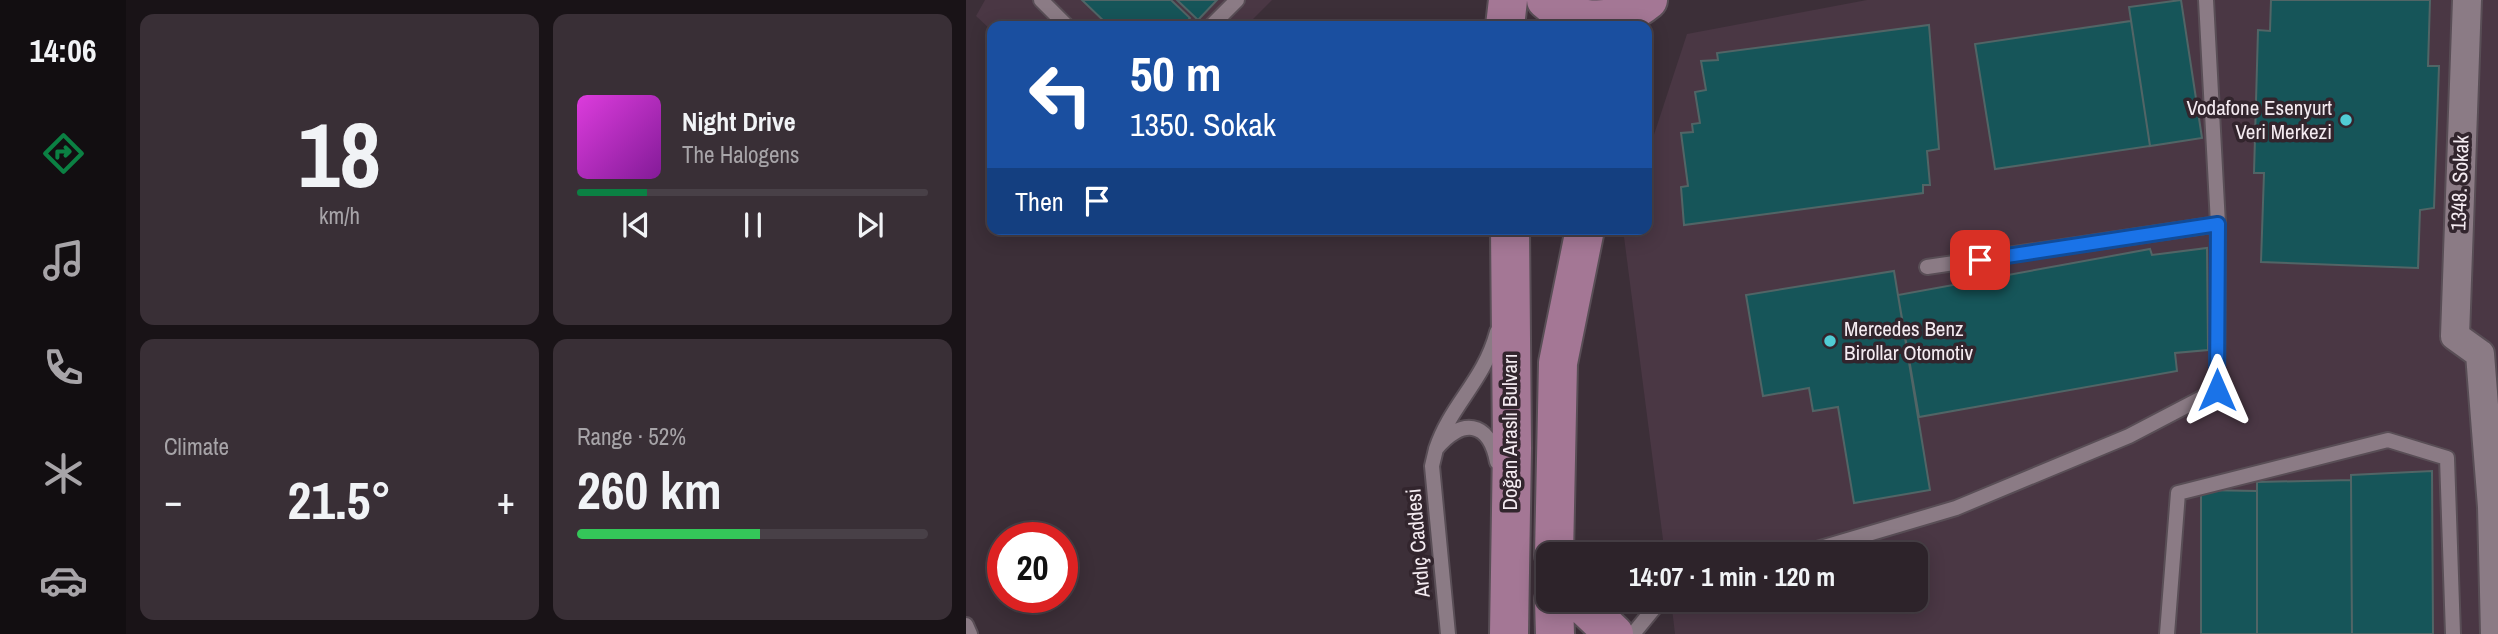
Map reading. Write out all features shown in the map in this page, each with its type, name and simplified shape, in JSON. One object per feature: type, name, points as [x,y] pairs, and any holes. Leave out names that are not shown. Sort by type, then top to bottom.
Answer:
[{"type":"main road","points":[[1506,21],[1508,0]]},
{"type":"main road","points":[[1546,0],[1565,13],[1594,20],[1640,11]]},
{"type":"main road","name":"Doğan Araslı Bulvarı","points":[[1509,634],[1512,448],[1510,235]]},
{"type":"main road","points":[[1554,542],[1557,297],[1565,235]]},
{"type":"main road","points":[[1558,363],[1584,235]]},
{"type":"main road","points":[[1554,612],[1555,634]]},
{"type":"main road","points":[[1591,612],[1614,634]]},
{"type":"street","name":"1348. Sokak","points":[[2467,0],[2455,336],[2489,352]]},
{"type":"street","points":[[2489,352],[2495,634]]},
{"type":"lane","points":[[1041,0],[1062,21]]},
{"type":"lane","points":[[1216,21],[1237,0]]},
{"type":"lane","points":[[1841,542],[1955,508],[2129,436],[2217,390],[2218,224],[2206,0]]},
{"type":"lane","points":[[1927,267],[2218,224]]},
{"type":"lane","points":[[1436,449],[1450,418],[1489,362],[1511,287]]},
{"type":"lane","points":[[1436,449],[1445,437],[1465,427],[1479,429],[1488,435],[1494,447],[1499,473],[1509,554]]},
{"type":"lane","points":[[2167,634],[2178,493],[2388,440],[2448,458],[2453,634]]},
{"type":"lane","name":"Ardıç Caddesi","points":[[1436,449],[1432,466],[1448,634]]},
{"type":"lane","points":[[1633,634],[1651,612]]},
{"type":"lane","points":[[966,625],[970,634]]},
{"type":"shaded area","points":[[985,0],[1272,0],[1251,21],[987,21],[987,26],[976,16]]},
{"type":"shaded area","points":[[1867,0],[2498,0],[2498,634],[1675,634],[1672,612],[1928,612],[1928,542],[1663,542],[1624,235],[1652,235],[1652,141],[1687,34]]},
{"type":"building","points":[[1082,0],[1171,0],[1190,18],[1187,21],[1104,21]]},
{"type":"building","points":[[1177,0],[1217,0],[1198,20]]},
{"type":"building","points":[[2181,0],[2202,138],[2150,146],[2129,7]]},
{"type":"building","name":"Vodafone Esenyurt Veri Merkezi","points":[[2271,0],[2430,0],[2428,66],[2439,66],[2434,208],[2420,210],[2418,268],[2261,262],[2264,173],[2254,173],[2258,30],[2270,31]]},
{"type":"building","points":[[2131,21],[2150,146],[1995,169],[1975,44]]},
{"type":"building","points":[[1929,25],[1939,149],[1927,151],[1930,185],[1923,185],[1923,193],[1684,225],[1681,187],[1688,186],[1681,133],[1693,132],[1692,124],[1700,123],[1695,92],[1706,90],[1701,61],[1718,60],[1717,53]]},
{"type":"building","points":[[2207,248],[2208,350],[2175,353],[2177,371],[1919,417],[1898,295],[2150,249],[2152,255]]},
{"type":"building","name":"Mercedes Benz Birollar Otomotiv","points":[[1894,271],[1930,490],[1854,503],[1838,407],[1813,411],[1809,388],[1763,396],[1746,295]]},
{"type":"building","points":[[2432,471],[2433,634],[2352,634],[2351,475]]},
{"type":"building","points":[[2351,480],[2352,634],[2257,634],[2257,482]]},
{"type":"building","points":[[2201,490],[2257,491],[2257,634],[2201,634]]},
{"type":"place","name":"Vodafone Esenyurt Veri Merkezi","points":[[2346,120]]},
{"type":"place","name":"Mercedes Benz Birollar Otomotiv","points":[[1830,341]]},
{"type":"route","points":[[1980,260],[2218,224],[2217,390]]}]
